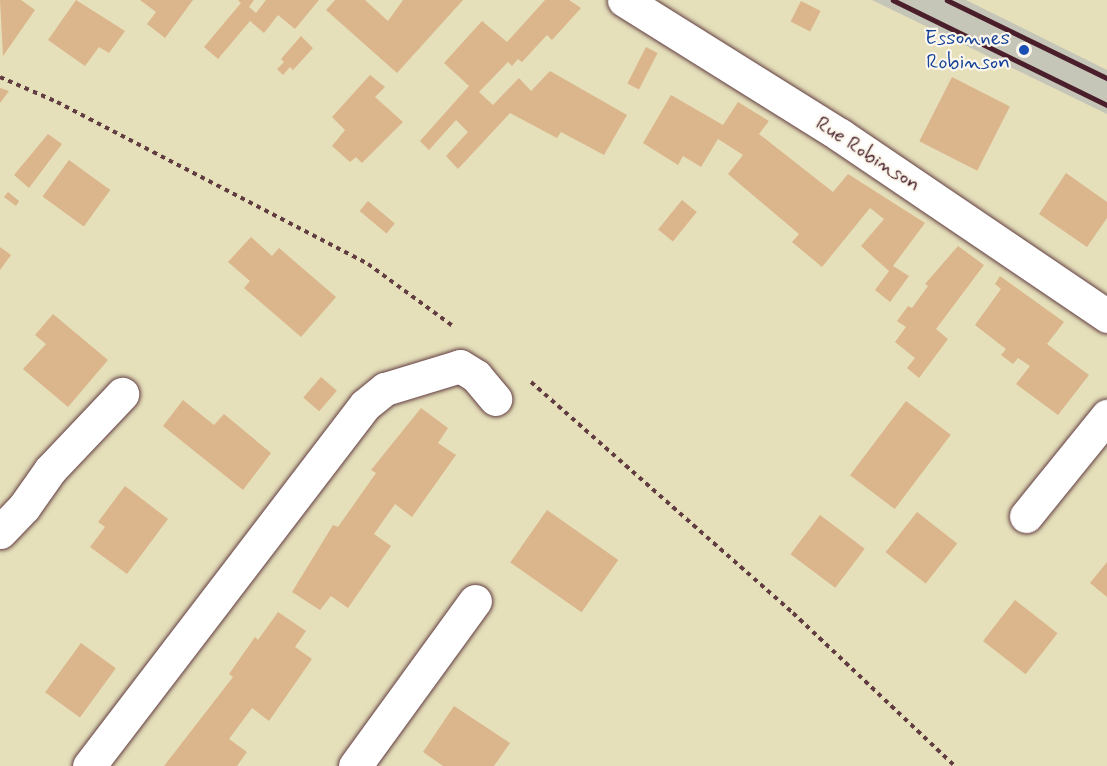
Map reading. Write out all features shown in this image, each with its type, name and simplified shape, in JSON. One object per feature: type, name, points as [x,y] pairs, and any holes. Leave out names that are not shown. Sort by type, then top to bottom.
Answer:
[{"type":"street","name":"Rue Robinson","points":[[624,0],[831,129],[1107,316]]},
{"type":"street","points":[[89,766],[365,405],[386,389],[460,366],[476,376],[495,399]]},
{"type":"street","points":[[0,532],[24,507],[50,470],[122,394]]},
{"type":"street","points":[[1026,516],[1107,416]]},
{"type":"street","points":[[355,766],[475,601]]},
{"type":"shaded area","points":[[872,0],[966,0],[1107,70],[1107,114]]},
{"type":"building","points":[[0,0],[21,0],[35,10],[3,56]]},
{"type":"building","points":[[76,0],[125,31],[109,53],[99,47],[85,66],[48,40]]},
{"type":"building","points":[[140,0],[193,0],[165,38],[147,24],[156,12]]},
{"type":"building","points":[[238,0],[254,0],[249,7],[256,13],[266,0],[319,0],[295,29],[278,15],[264,33],[250,21],[218,59],[204,47],[241,3]]},
{"type":"building","points":[[335,0],[365,0],[388,21],[403,0],[463,0],[397,73],[326,10]]},
{"type":"building","points":[[545,0],[569,0],[581,8],[552,40],[547,35],[522,62],[518,59],[512,66],[508,62],[479,92],[493,105],[519,78],[531,91],[550,71],[627,115],[604,155],[561,132],[557,138],[510,113],[458,169],[446,156],[468,132],[456,120],[429,150],[420,141],[469,86],[444,63],[482,21],[507,42]]},
{"type":"building","points":[[801,1],[821,11],[810,31],[791,21]]},
{"type":"building","points":[[301,36],[313,48],[293,70],[290,67],[283,75],[277,69],[284,62],[281,59]]},
{"type":"building","points":[[646,47],[658,53],[639,89],[627,84]]},
{"type":"building","points":[[370,75],[385,87],[375,97],[403,122],[362,163],[356,157],[350,162],[332,146],[345,130],[332,117]]},
{"type":"building","points":[[952,77],[1010,107],[977,171],[919,141]]},
{"type":"building","points":[[0,88],[9,91],[0,103]]},
{"type":"building","points":[[671,95],[723,125],[738,102],[769,121],[759,134],[833,192],[848,174],[925,223],[893,266],[909,276],[890,302],[875,290],[889,271],[861,246],[884,219],[870,208],[822,267],[792,242],[799,234],[728,174],[743,155],[718,139],[701,167],[683,156],[678,165],[643,143]]},
{"type":"building","points":[[48,134],[62,144],[29,188],[14,175]]},
{"type":"building","points":[[69,160],[110,190],[84,226],[43,196]]},
{"type":"building","points":[[1066,173],[1107,202],[1107,218],[1087,247],[1039,214]]},
{"type":"building","points":[[8,192],[19,201],[16,206],[4,197]]},
{"type":"building","points":[[682,200],[697,212],[673,241],[658,230]]},
{"type":"building","points":[[368,201],[395,223],[386,233],[360,211]]},
{"type":"building","points":[[251,237],[272,256],[279,248],[336,297],[301,337],[244,288],[250,281],[228,262]]},
{"type":"building","points":[[958,246],[984,265],[936,329],[948,339],[919,378],[907,368],[915,358],[895,342],[906,327],[897,321],[908,306],[912,308],[928,286],[925,284]]},
{"type":"building","points":[[0,247],[11,255],[0,270]]},
{"type":"building","points":[[1000,276],[1064,322],[1047,344],[1089,375],[1058,415],[1016,384],[1030,366],[1018,358],[1013,364],[1001,355],[1006,349],[975,325],[1001,289],[995,284]]},
{"type":"building","points":[[53,314],[108,360],[68,407],[23,369],[46,344],[35,335]]},
{"type":"building","points":[[321,377],[337,391],[319,411],[303,397]]},
{"type":"building","points":[[183,400],[214,425],[224,414],[271,453],[243,490],[163,426]]},
{"type":"building","points":[[906,401],[951,435],[895,509],[850,475]]},
{"type":"building","points":[[421,408],[448,428],[438,443],[456,455],[412,517],[395,504],[374,534],[391,546],[348,608],[331,596],[320,610],[292,592],[333,525],[338,527],[376,473],[371,470]]},
{"type":"building","points":[[125,486],[168,519],[127,574],[90,547],[105,527],[98,522]]},
{"type":"building","points":[[547,510],[618,560],[582,612],[510,562]]},
{"type":"building","points":[[917,512],[957,543],[926,584],[886,552]]},
{"type":"building","points":[[820,515],[865,549],[835,588],[791,554]]},
{"type":"building","points":[[1107,562],[1107,597],[1090,583]]},
{"type":"building","points":[[1015,600],[1058,633],[1026,674],[983,641]]},
{"type":"building","points":[[278,612],[306,631],[295,647],[312,659],[269,721],[252,708],[229,739],[247,752],[237,766],[164,766],[233,677],[229,674],[255,637],[258,640]]},
{"type":"building","points":[[81,643],[116,668],[80,718],[45,692]]},
{"type":"building","points":[[454,706],[510,743],[494,766],[443,766],[423,752]]},
{"type":"railway","points":[[893,0],[1107,105]]},
{"type":"railway","points":[[947,0],[1107,78]]},
{"type":"place","name":"Essonnes Robinson","points":[[1024,50]]}]
